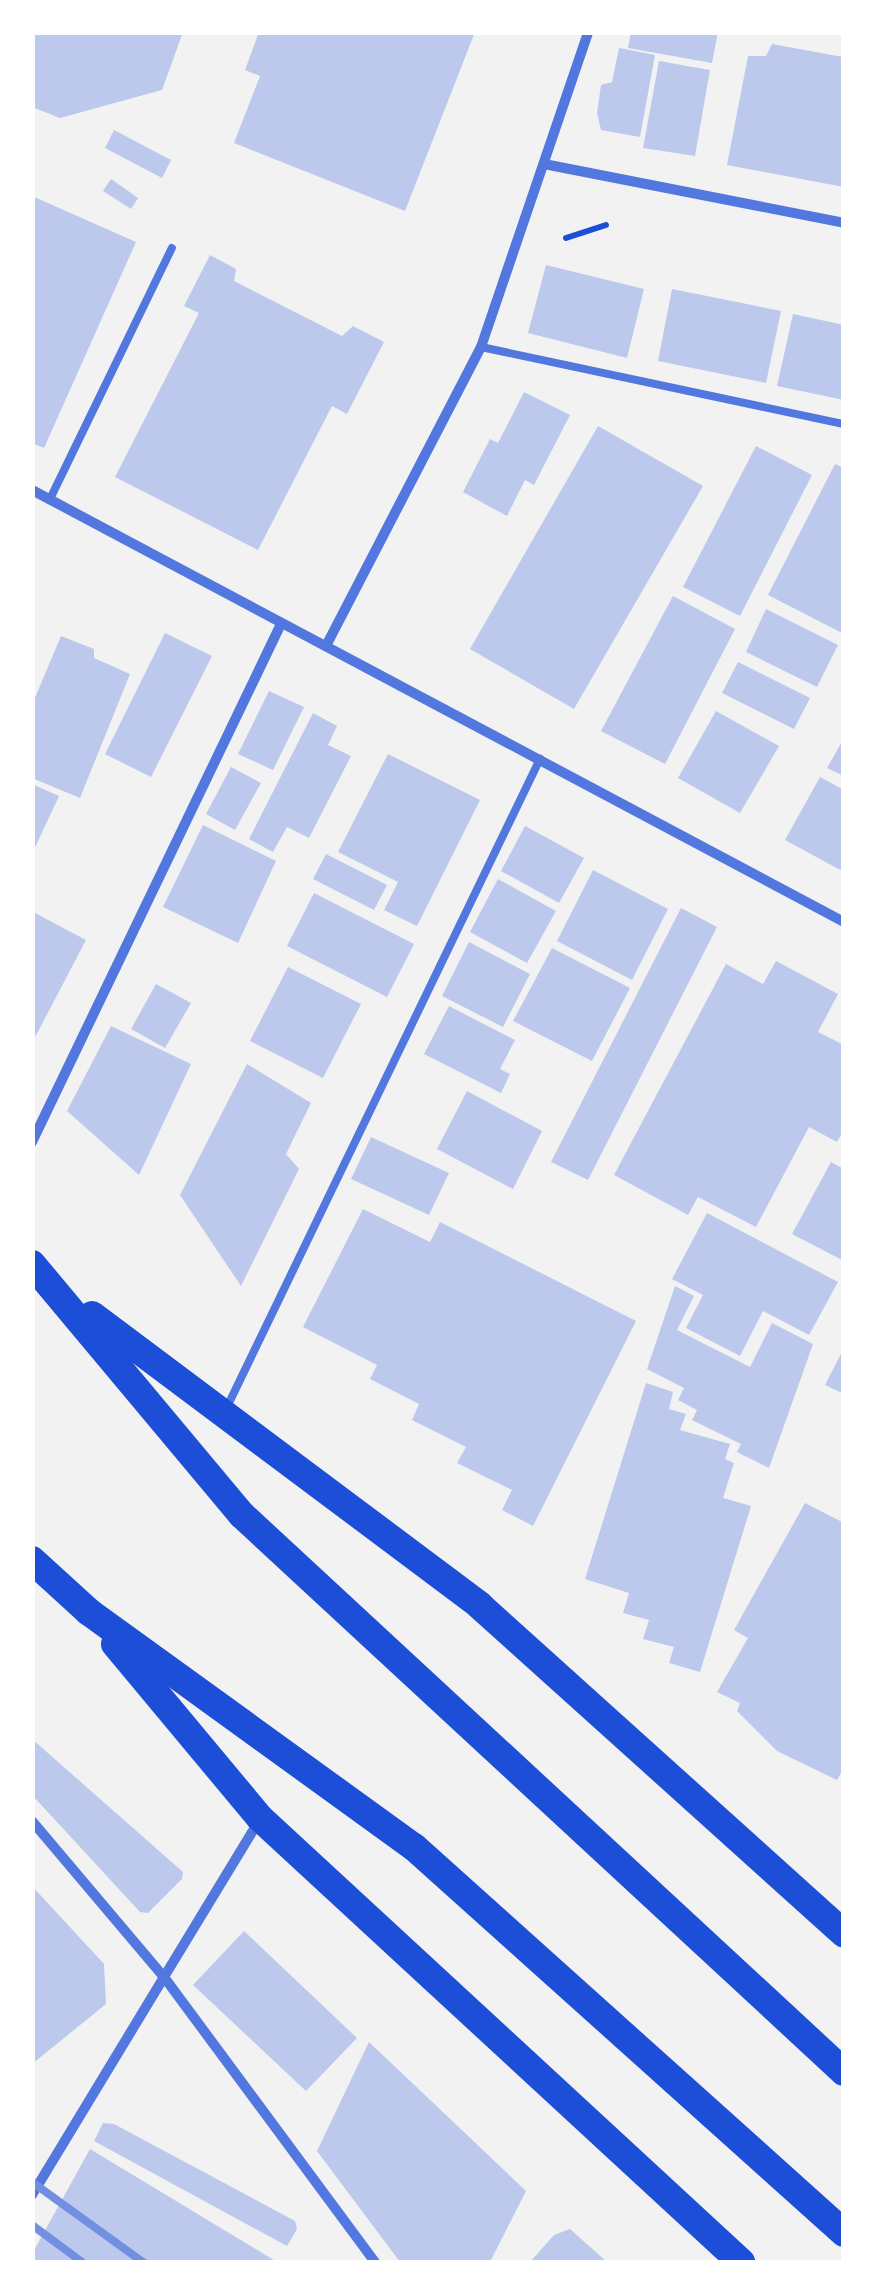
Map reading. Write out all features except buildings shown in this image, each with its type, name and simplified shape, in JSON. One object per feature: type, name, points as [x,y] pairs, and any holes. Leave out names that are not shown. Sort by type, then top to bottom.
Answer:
[{"type":"highway","points":[[32,1264],[56,1287],[223,1416],[478,1605],[844,1934]]},
{"type":"highway","points":[[56,1287],[242,1515],[844,2072]]},
{"type":"highway","points":[[32,1560],[89,1612],[414,1846],[844,2233]]},
{"type":"highway","points":[[89,1612],[260,1818],[741,2262]]},
{"type":"street","points":[[327,644],[482,347],[588,32]]},
{"type":"street","points":[[544,164],[844,223]]},
{"type":"street","points":[[32,490],[844,922]]},
{"type":"street","points":[[32,1142],[281,624]]},
{"type":"street","points":[[32,2196],[260,1818]]},
{"type":"street","points":[[32,1821],[164,1977],[375,2262]]},
{"type":"lane","points":[[50,498],[172,248]]},
{"type":"lane","points":[[482,347],[844,424]]},
{"type":"lane","points":[[223,1416],[540,760]]},
{"type":"path","points":[[512,256],[604,224],[622,228]]},
{"type":"railway","points":[[32,2182],[143,2262]]},
{"type":"railway","points":[[32,2225],[82,2262]]}]
